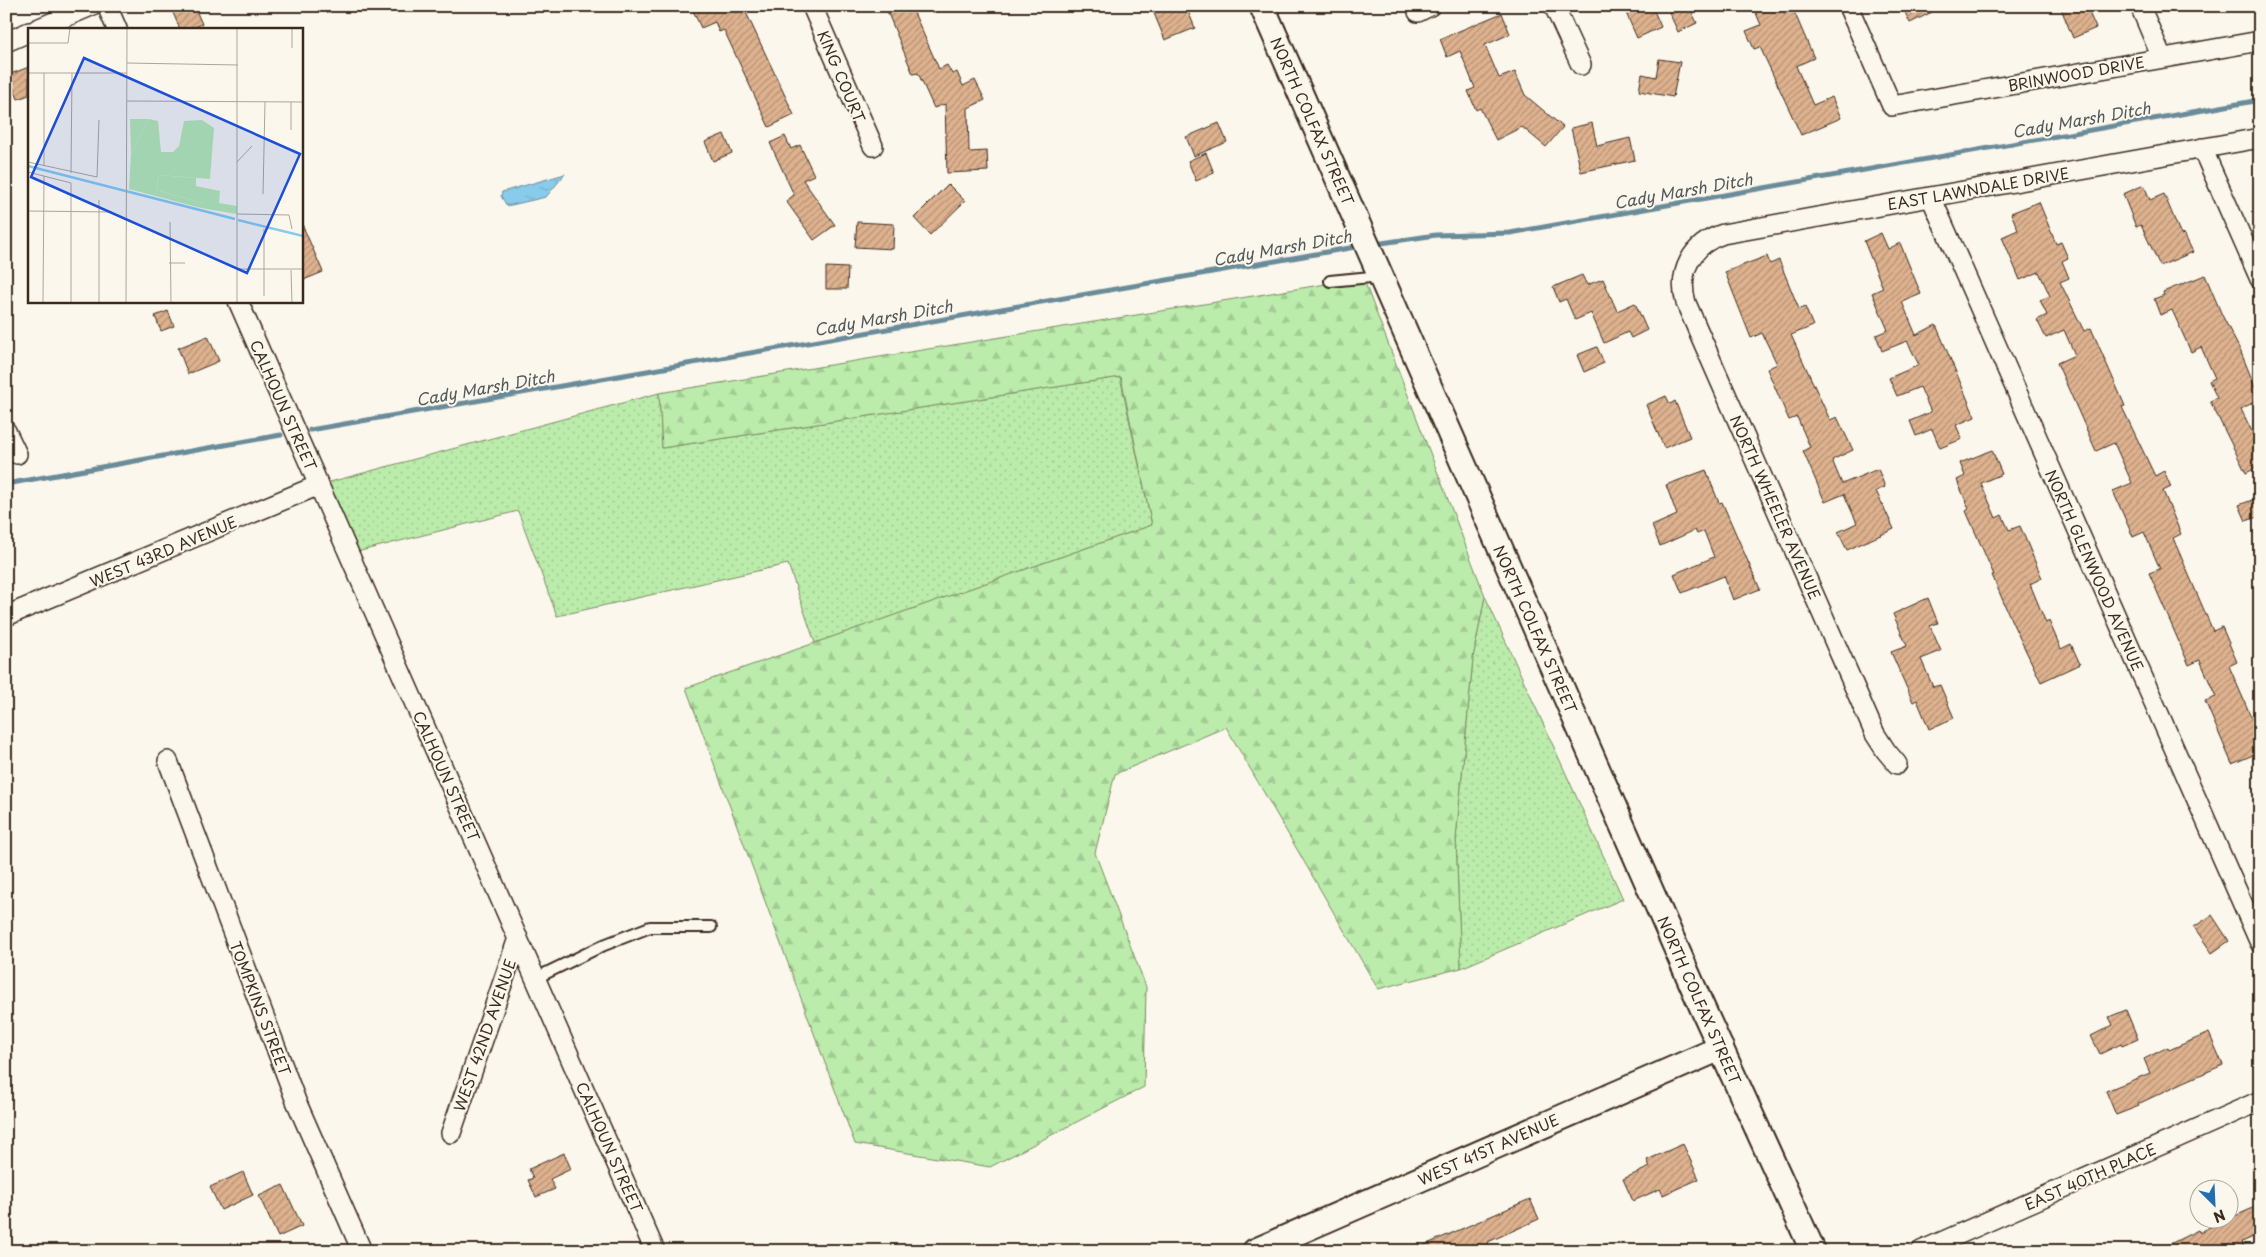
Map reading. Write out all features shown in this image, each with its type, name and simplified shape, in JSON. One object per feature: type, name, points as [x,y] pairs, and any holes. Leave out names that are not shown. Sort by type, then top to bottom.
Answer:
[{"type":"street","points":[[40,28],[91,6]]},
{"type":"street","points":[[107,6],[117,28]]},
{"type":"street","name":"KING COURT","points":[[812,6],[873,146]]},
{"type":"street","name":"NORTH COLFAX STREET","points":[[1262,6],[1356,220],[1372,277],[1390,299],[1721,1048],[1813,1251]]},
{"type":"street","points":[[1554,6],[1580,65]]},
{"type":"street","name":"BRINWOOD DRIVE","points":[[1848,6],[1892,106],[2260,41]]},
{"type":"street","points":[[2140,6],[2162,58]]},
{"type":"street","points":[[6,42],[28,32]]},
{"type":"street","name":"EAST LAWNDALE DRIVE","points":[[1699,246],[1712,237],[1723,234],[2260,138]]},
{"type":"street","points":[[2202,148],[2260,279]]},
{"type":"street","name":"NORTH GLENWOOD AVENUE","points":[[1931,197],[2260,943]]},
{"type":"street","name":"NORTH WHEELER AVENUE","points":[[1699,246],[1691,255],[1684,274],[1682,283],[1686,303],[1875,734],[1897,764]]},
{"type":"street","name":"CALHOUN STREET","points":[[238,302],[655,1251]]},
{"type":"street","points":[[6,431],[17,454]]},
{"type":"street","name":"WEST 43RD AVENUE","points":[[6,616],[319,485]]},
{"type":"street","name":"TOMPKINS STREET","points":[[168,762],[296,1101],[362,1251]]},
{"type":"street","name":"WEST 42ND AVENUE","points":[[451,1132],[518,938]]},
{"type":"street","name":"WEST 41ST AVENUE","points":[[1255,1251],[1721,1048]]},
{"type":"street","name":"EAST 40TH PLACE","points":[[1921,1251],[2260,1101]]},
{"type":"lane","points":[[1330,281],[1372,277]]},
{"type":"lane","points":[[536,978],[604,945],[650,927],[711,927]]},
{"type":"green space","points":[[1363,278],[1485,596],[1473,658],[1456,839],[1461,968],[1378,989],[1226,727],[1115,774],[1095,853],[1146,987],[1144,1087],[990,1167],[855,1144],[686,688],[1152,525],[1121,377],[662,448],[659,393]]},
{"type":"green space","points":[[1120,377],[1152,525],[815,643],[788,564],[557,616],[518,511],[349,554],[319,485],[659,393],[662,448]]},
{"type":"green space","points":[[1485,596],[1623,899],[1461,968],[1456,839],[1473,658]]},
{"type":"water","points":[[565,174],[546,197],[507,206],[501,196],[502,192]]},
{"type":"building","points":[[170,6],[194,6],[202,24],[192,28],[180,28]]},
{"type":"building","points":[[691,6],[743,6],[794,115],[769,127],[724,30],[719,32],[715,22],[701,28]]},
{"type":"building","points":[[885,6],[911,6],[939,69],[947,65],[952,74],[957,72],[963,86],[975,80],[985,100],[968,108],[969,152],[987,151],[988,171],[947,173],[945,104],[934,108],[918,73],[913,74]]},
{"type":"building","points":[[1151,6],[1186,6],[1195,28],[1165,40]]},
{"type":"building","points":[[1623,6],[1652,6],[1661,27],[1637,38]]},
{"type":"building","points":[[1682,6],[1689,6],[1697,23],[1678,32],[1669,12]]},
{"type":"building","points":[[1753,6],[1780,6],[1784,13],[1793,9],[1814,58],[1796,66],[1813,105],[1832,97],[1841,118],[1801,135],[1760,47],[1754,49],[1746,31],[1761,25]]},
{"type":"building","points":[[1902,6],[1944,6],[1910,23]]},
{"type":"building","points":[[2060,6],[2086,6],[2096,28],[2073,38]]},
{"type":"building","points":[[1502,13],[1510,34],[1485,45],[1499,78],[1515,72],[1525,95],[1563,127],[1546,147],[1522,127],[1496,140],[1480,108],[1476,110],[1468,91],[1475,88],[1460,51],[1447,57],[1440,39]]},
{"type":"building","points":[[1659,59],[1680,62],[1673,97],[1639,91],[1642,74],[1656,77]]},
{"type":"building","points":[[28,67],[28,95],[18,99],[8,75]]},
{"type":"building","points":[[1219,123],[1227,142],[1194,156],[1186,137]]},
{"type":"building","points":[[1592,123],[1597,146],[1630,138],[1635,160],[1581,172],[1571,128]]},
{"type":"building","points":[[724,134],[732,153],[713,161],[705,142]]},
{"type":"building","points":[[785,136],[791,149],[800,145],[814,175],[803,180],[835,225],[814,240],[786,201],[794,195],[770,143]]},
{"type":"building","points":[[1206,153],[1214,173],[1196,181],[1188,161]]},
{"type":"building","points":[[948,184],[965,201],[930,235],[914,218]]},
{"type":"building","points":[[2144,185],[2150,200],[2164,194],[2181,235],[2184,234],[2193,252],[2160,266],[2141,225],[2136,227],[2123,194]]},
{"type":"building","points":[[2039,202],[2056,244],[2061,242],[2068,258],[2062,261],[2069,278],[2060,282],[2084,331],[2091,328],[2125,406],[2122,407],[2155,476],[2164,471],[2171,487],[2163,491],[2181,534],[2173,538],[2213,631],[2222,627],[2237,662],[2229,666],[2256,728],[2260,727],[2260,752],[2232,764],[2205,701],[2216,697],[2200,660],[2189,665],[2149,573],[2160,569],[2144,532],[2133,537],[2113,491],[2132,483],[2114,443],[2096,451],[2057,363],[2075,355],[2064,330],[2046,338],[2037,320],[2047,315],[2040,300],[2050,296],[2039,272],[2020,280],[2002,237],[2018,230],[2011,213]]},
{"type":"building","points":[[857,222],[894,224],[893,249],[855,247]]},
{"type":"building","points":[[302,224],[323,272],[302,281]]},
{"type":"building","points":[[1881,233],[1888,249],[1900,243],[1921,294],[1902,302],[1916,335],[1936,325],[1975,417],[1956,425],[1962,439],[1940,448],[1932,429],[1916,436],[1910,421],[1931,412],[1920,387],[1897,396],[1889,378],[1919,365],[1907,341],[1882,351],[1876,335],[1888,330],[1872,293],[1883,288],[1864,241]]},
{"type":"building","points":[[1767,256],[1770,264],[1779,260],[1799,309],[1805,307],[1813,326],[1791,335],[1830,420],[1837,417],[1853,450],[1832,460],[1842,484],[1878,469],[1885,487],[1876,491],[1894,529],[1847,550],[1838,532],[1857,523],[1844,494],[1825,502],[1803,451],[1810,447],[1797,417],[1789,420],[1767,369],[1777,364],[1762,333],[1751,338],[1725,272]]},
{"type":"building","points":[[826,267],[848,268],[847,289],[826,289]]},
{"type":"building","points":[[1582,275],[1587,285],[1603,279],[1617,311],[1635,303],[1647,330],[1631,338],[1628,332],[1604,343],[1591,313],[1575,320],[1566,299],[1559,302],[1553,287]]},
{"type":"building","points":[[2205,275],[2222,315],[2240,350],[2260,399],[2241,409],[2260,448],[2260,466],[2246,473],[2210,401],[2217,398],[2209,381],[2215,378],[2201,347],[2191,352],[2172,310],[2160,315],[2154,299],[2164,295],[2163,292]]},
{"type":"building","points":[[168,311],[174,326],[161,331],[155,316]]},
{"type":"building","points":[[208,336],[219,361],[188,374],[178,348]]},
{"type":"building","points":[[1597,347],[1604,363],[1584,372],[1577,355]]},
{"type":"building","points":[[1666,396],[1670,404],[1675,401],[1690,437],[1664,448],[1646,405]]},
{"type":"building","points":[[1992,450],[2002,474],[1981,483],[1996,518],[2002,515],[2009,530],[2020,526],[2042,578],[2030,584],[2046,623],[2049,621],[2061,649],[2071,644],[2080,664],[2041,682],[1992,575],[1994,575],[1966,511],[1969,509],[1957,480],[1965,476],[1960,463]]},
{"type":"building","points":[[1706,470],[1719,503],[1722,502],[1760,589],[1733,600],[1724,576],[1682,593],[1674,574],[1714,557],[1704,531],[1697,534],[1695,530],[1660,546],[1652,526],[1677,515],[1666,485]]},
{"type":"building","points":[[2260,497],[2260,516],[2246,521],[2239,505]]},
{"type":"building","points":[[1928,598],[1938,623],[1930,626],[1941,651],[1921,659],[1933,687],[1940,685],[1954,718],[1929,729],[1917,700],[1913,702],[1891,652],[1907,646],[1893,614]]},
{"type":"building","points":[[2212,915],[2229,941],[2212,953],[2194,927]]},
{"type":"building","points":[[2126,1010],[2138,1039],[2122,1046],[2121,1044],[2100,1054],[2091,1036],[2113,1025],[2109,1017]]},
{"type":"building","points":[[2209,1033],[2223,1065],[2138,1104],[2139,1106],[2116,1115],[2106,1091],[2150,1073],[2144,1059],[2168,1047],[2169,1050]]},
{"type":"building","points":[[1683,1144],[1699,1179],[1663,1195],[1660,1189],[1633,1201],[1623,1179],[1650,1167],[1647,1160]]},
{"type":"building","points":[[564,1153],[571,1169],[550,1179],[555,1189],[536,1197],[528,1180],[533,1178],[529,1169]]},
{"type":"building","points":[[243,1172],[253,1195],[221,1210],[210,1187]]},
{"type":"building","points":[[283,1185],[302,1226],[278,1237],[259,1196]]},
{"type":"building","points":[[1530,1199],[1539,1219],[1488,1242],[1491,1251],[1411,1251]]},
{"type":"building","points":[[2260,1205],[2260,1234],[2242,1242],[2246,1251],[2156,1251],[2198,1230],[2199,1232],[2204,1230],[2238,1230],[2238,1215]]},
{"type":"waterway","name":"Cady Marsh Ditch","points":[[1375,244],[1436,235],[1510,233],[2260,100]]},
{"type":"waterway","name":"Cady Marsh Ditch","points":[[310,430],[1361,246]]},
{"type":"waterway","name":"Cady Marsh Ditch","points":[[6,484],[281,435]]}]
